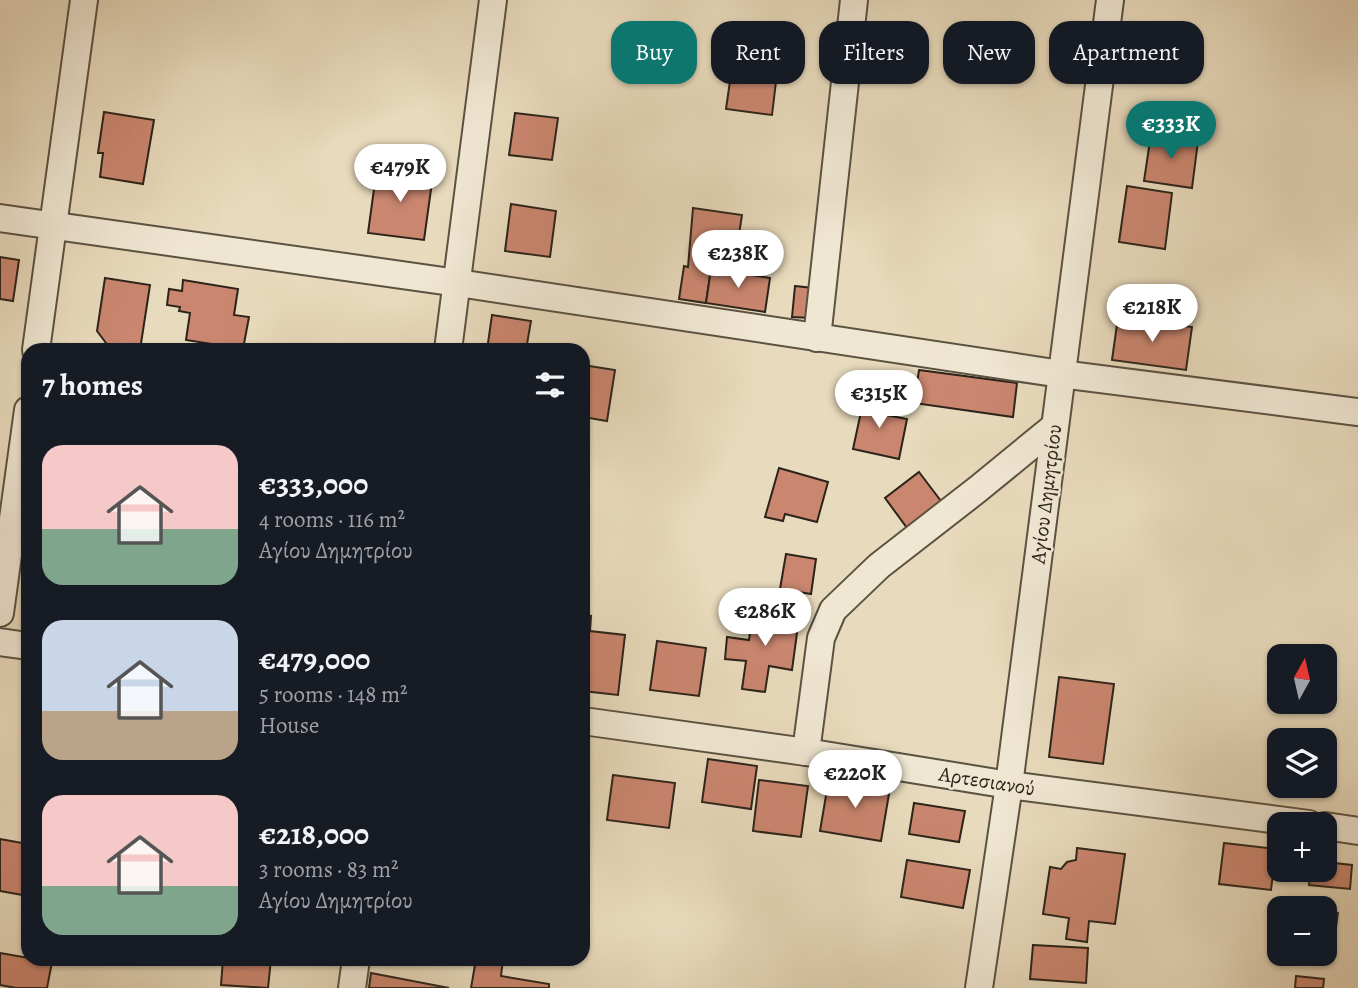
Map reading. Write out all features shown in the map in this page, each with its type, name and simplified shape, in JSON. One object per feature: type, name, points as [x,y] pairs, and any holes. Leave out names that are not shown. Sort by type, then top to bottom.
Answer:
[{"type":"street","points":[[37,343],[84,0]]},
{"type":"street","points":[[449,343],[493,0]]},
{"type":"street","points":[[817,338],[854,0]]},
{"type":"street","name":"Αγίου Δημητρίου","points":[[979,988],[1009,785],[1110,0]]},
{"type":"street","points":[[0,218],[458,283],[1061,374],[1358,412]]},
{"type":"street","points":[[806,752],[821,638],[833,610],[878,566],[1055,426]]},
{"type":"street","points":[[0,613],[21,461]]},
{"type":"street","points":[[0,642],[21,645]]},
{"type":"street","name":"Αρτεσιανού","points":[[590,722],[806,752],[1009,785],[1267,819]]},
{"type":"street","points":[[1337,828],[1358,831]]},
{"type":"street","points":[[352,988],[355,966]]},
{"type":"building","points":[[730,84],[776,84],[772,115],[726,109]]},
{"type":"building","points":[[104,112],[154,120],[143,184],[100,177],[103,153],[98,153]]},
{"type":"building","points":[[515,113],[558,118],[552,160],[509,155]]},
{"type":"building","points":[[1151,134],[1198,141],[1192,188],[1144,181]]},
{"type":"building","points":[[377,167],[433,175],[424,240],[368,233]]},
{"type":"building","points":[[1127,186],[1172,193],[1165,249],[1119,242]]},
{"type":"building","points":[[511,204],[556,211],[550,257],[505,251]]},
{"type":"building","points":[[693,208],[742,215],[733,272],[711,269],[706,303],[679,299],[684,266],[688,267]]},
{"type":"building","points":[[0,257],[19,260],[13,301],[0,299]]},
{"type":"building","points":[[711,269],[770,278],[765,312],[706,303]]},
{"type":"building","points":[[105,278],[150,285],[141,343],[106,343],[97,331]]},
{"type":"building","points":[[183,280],[238,289],[234,315],[249,317],[244,343],[186,340],[190,313],[179,311],[180,307],[167,305],[169,289],[182,291]]},
{"type":"building","points":[[795,286],[813,288],[811,318],[792,317]]},
{"type":"building","points":[[492,315],[531,321],[527,343],[488,343]]},
{"type":"building","points":[[1118,317],[1192,327],[1186,370],[1112,360]]},
{"type":"building","points":[[590,366],[615,370],[607,421],[590,418]]},
{"type":"building","points":[[919,370],[1017,383],[1013,417],[914,403]]},
{"type":"building","points":[[864,398],[888,403],[886,415],[907,419],[899,459],[853,449]]},
{"type":"building","points":[[779,468],[828,482],[817,522],[785,514],[783,521],[765,517]]},
{"type":"building","points":[[919,472],[944,505],[910,532],[885,498]]},
{"type":"building","points":[[786,554],[816,559],[811,594],[780,589]]},
{"type":"building","points":[[753,611],[799,618],[792,670],[769,666],[765,692],[742,689],[746,661],[725,659],[727,637],[749,640]]},
{"type":"building","points":[[590,631],[625,635],[618,695],[590,692]]},
{"type":"building","points":[[657,641],[706,648],[699,696],[650,690]]},
{"type":"building","points":[[1059,677],[1114,684],[1103,764],[1049,757]]},
{"type":"building","points":[[708,759],[757,766],[751,809],[702,802]]},
{"type":"building","points":[[613,775],[675,783],[669,828],[607,820]]},
{"type":"building","points":[[829,778],[890,788],[881,841],[820,831]]},
{"type":"building","points":[[759,780],[808,786],[801,837],[753,831]]},
{"type":"building","points":[[914,803],[965,811],[959,842],[909,834]]},
{"type":"building","points":[[0,839],[21,843],[21,895],[0,891]]},
{"type":"building","points":[[1224,843],[1267,848],[1267,882],[1272,882],[1271,890],[1219,884]]},
{"type":"building","points":[[1077,848],[1125,854],[1115,924],[1089,921],[1087,942],[1066,939],[1069,918],[1043,914],[1050,867],[1061,869],[1067,862],[1076,860]]},
{"type":"building","points":[[907,860],[970,870],[963,908],[901,897]]},
{"type":"building","points":[[1337,863],[1352,865],[1350,889],[1309,885],[1309,882],[1337,882]]},
{"type":"building","points":[[1033,945],[1088,948],[1086,983],[1030,979]]},
{"type":"building","points":[[0,953],[21,957],[21,966],[51,966],[47,988],[0,985]]},
{"type":"building","points":[[222,966],[270,966],[268,988],[221,985]]},
{"type":"building","points":[[475,966],[502,966],[501,976],[549,984],[549,988],[471,988]]},
{"type":"building","points":[[371,973],[449,988],[369,988]]},
{"type":"building","points":[[1296,976],[1324,979],[1323,988],[1295,988]]}]
